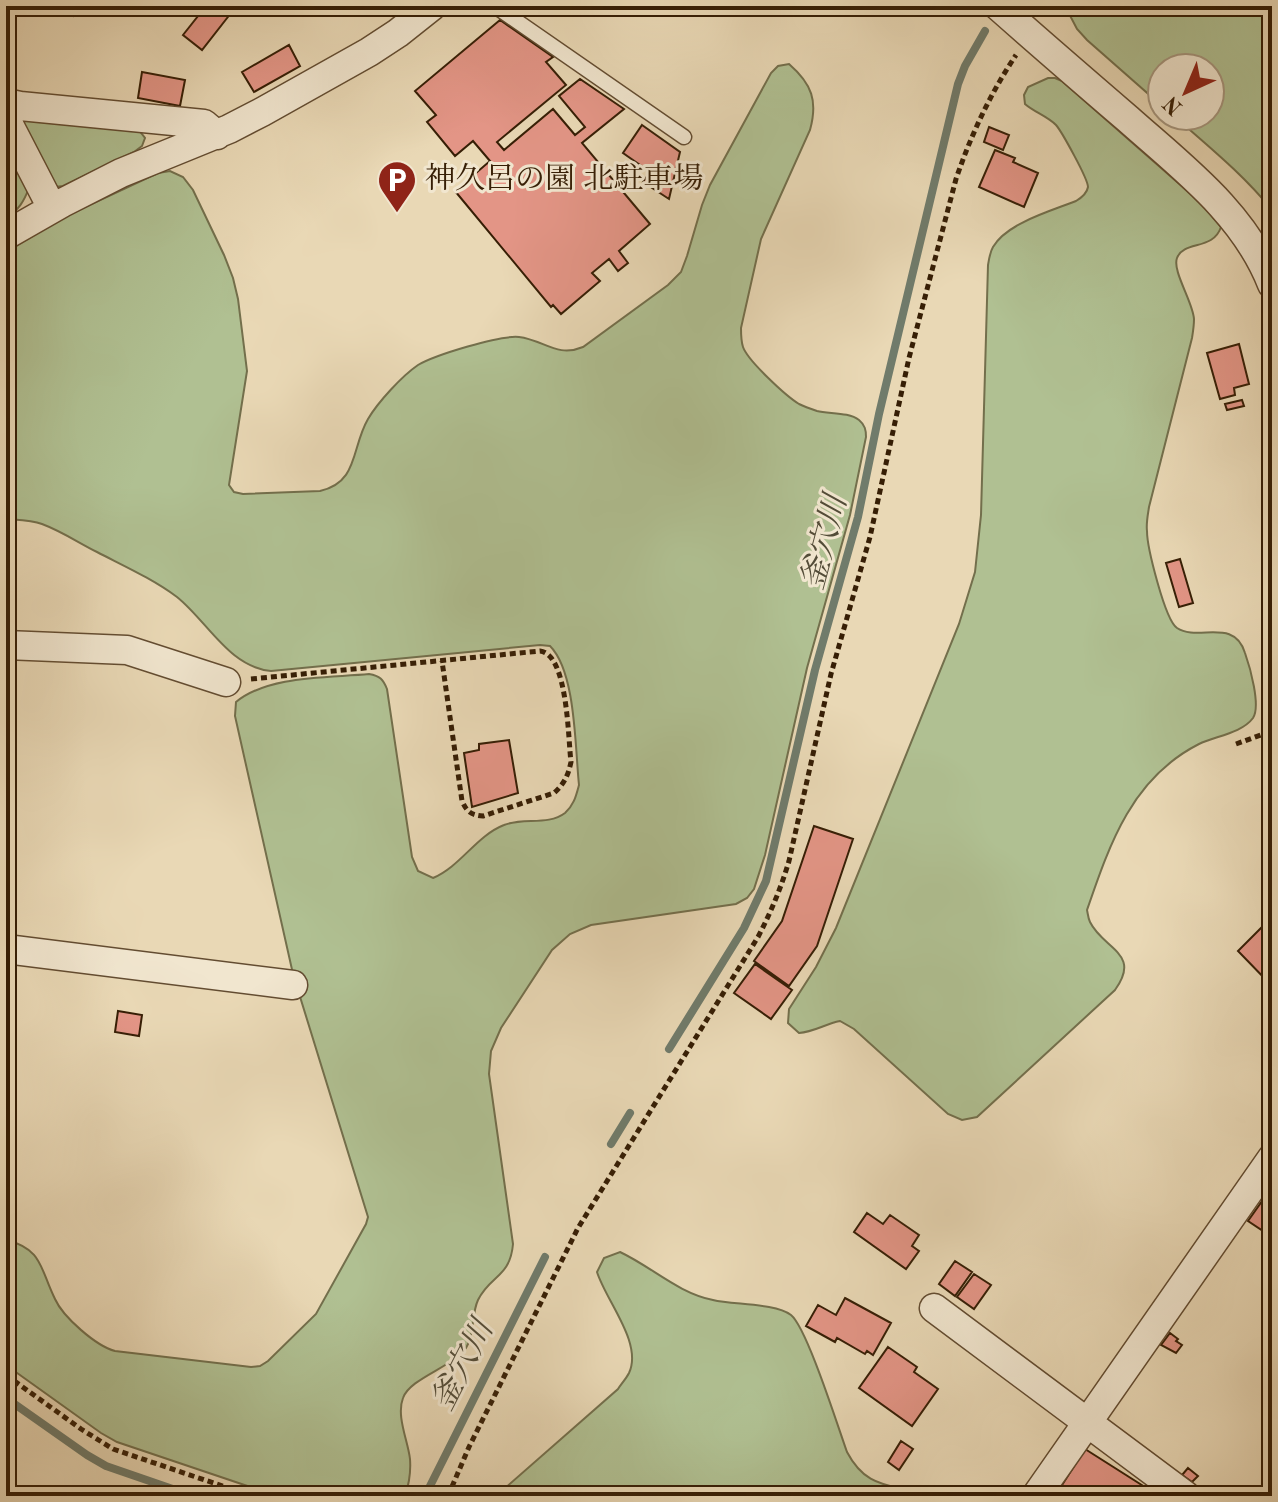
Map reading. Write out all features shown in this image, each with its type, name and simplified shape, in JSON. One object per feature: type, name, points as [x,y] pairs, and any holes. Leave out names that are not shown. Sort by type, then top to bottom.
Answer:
[{"type":"street","points":[[6,235],[121,173],[217,135],[262,112],[369,52],[432,6]]},
{"type":"street","points":[[998,6],[1211,193],[1245,233],[1272,284]]},
{"type":"street","points":[[6,103],[204,124],[217,135]]},
{"type":"street","points":[[6,119],[52,208]]},
{"type":"street","points":[[6,645],[127,650],[226,682]]},
{"type":"street","points":[[6,949],[293,985]]},
{"type":"street","points":[[1036,1496],[1272,1158]]},
{"type":"street","points":[[934,1308],[1186,1496]]},
{"type":"lane","points":[[495,6],[684,137]]},
{"type":"path","points":[[448,1496],[469,1447],[578,1228],[771,913],[789,861],[831,674],[870,537],[913,343],[956,179],[988,101],[1032,35]]},
{"type":"path","points":[[226,682],[540,651],[547,652],[563,684],[571,762],[563,785],[554,793],[483,816],[473,815],[466,809],[462,801],[442,661]]},
{"type":"path","points":[[1236,744],[1272,731]]},
{"type":"path","points":[[6,1375],[113,1449],[252,1496]]},
{"type":"green space","points":[[1065,6],[1272,6],[1272,210],[1237,172],[1192,132],[1226,132],[1226,52],[1146,52],[1146,92],[1077,29]]},
{"type":"green space","points":[[789,64],[808,86],[813,102],[812,120],[761,239],[741,328],[743,347],[759,369],[793,400],[817,411],[855,417],[864,426],[866,437],[850,515],[807,668],[765,855],[754,889],[747,898],[736,904],[591,925],[570,934],[552,950],[501,1028],[491,1051],[489,1074],[513,1244],[511,1255],[504,1270],[478,1300],[466,1348],[452,1361],[414,1384],[403,1398],[402,1420],[410,1464],[405,1496],[277,1496],[117,1442],[6,1365],[6,1240],[34,1255],[65,1314],[107,1348],[251,1367],[268,1361],[316,1314],[368,1217],[293,974],[235,716],[236,702],[265,687],[300,679],[369,674],[381,678],[387,689],[412,857],[418,871],[433,878],[494,830],[511,823],[551,819],[568,810],[579,785],[575,732],[565,673],[550,646],[271,671],[256,668],[231,652],[188,607],[158,584],[49,527],[6,519],[6,252],[68,215],[158,173],[170,171],[183,177],[193,190],[224,255],[238,299],[247,371],[229,485],[234,492],[243,494],[320,491],[342,480],[372,412],[398,382],[418,365],[468,346],[510,337],[574,350],[583,347],[668,285],[681,272],[710,185],[771,73],[778,66]]},
{"type":"green space","points":[[1048,78],[1062,81],[1201,203],[1221,227],[1212,239],[1186,249],[1177,258],[1177,271],[1193,312],[1192,338],[1149,507],[1147,528],[1150,552],[1172,622],[1186,632],[1224,633],[1240,642],[1254,686],[1256,705],[1253,718],[1248,723],[1199,744],[1156,775],[1126,815],[1115,837],[1087,910],[1096,931],[1122,959],[1122,978],[1115,990],[977,1117],[962,1120],[948,1114],[854,1029],[840,1021],[799,1033],[788,1023],[789,1009],[836,928],[959,624],[975,572],[981,515],[988,265],[991,251],[1008,231],[1076,201],[1088,187],[1056,125],[1025,104],[1024,95],[1028,87]]},
{"type":"green space","points":[[18,115],[138,129],[145,138],[142,146],[134,152],[55,187]]},
{"type":"green space","points":[[6,132],[29,188],[20,205],[6,218]]},
{"type":"green space","points":[[620,1252],[700,1297],[775,1308],[791,1315],[805,1338],[847,1452],[855,1464],[872,1479],[926,1496],[496,1496],[618,1389],[629,1373],[632,1361],[627,1336],[597,1272],[604,1258]]},
{"type":"building","points":[[47,6],[77,6],[73,16]]},
{"type":"building","points":[[206,6],[222,6],[231,13],[202,50],[183,35]]},
{"type":"building","points":[[500,20],[553,57],[546,62],[566,85],[497,142],[504,150],[553,109],[575,135],[585,127],[559,96],[580,79],[624,109],[582,143],[650,224],[619,251],[628,263],[618,271],[609,259],[592,273],[600,281],[561,314],[553,305],[551,307],[455,191],[490,161],[473,141],[455,156],[427,122],[436,115],[415,91]]},
{"type":"building","points":[[289,45],[300,66],[254,92],[242,72]]},
{"type":"building","points":[[142,72],[185,80],[180,106],[138,98]]},
{"type":"building","points":[[642,125],[680,152],[669,199],[643,182],[650,172],[623,153]]},
{"type":"building","points":[[989,127],[1009,135],[1003,150],[984,142]]},
{"type":"building","points":[[995,150],[1038,173],[1024,207],[979,187]]},
{"type":"building","points":[[1239,344],[1249,384],[1234,388],[1235,395],[1220,399],[1207,353]]},
{"type":"building","points":[[1242,400],[1244,406],[1227,410],[1225,404]]},
{"type":"building","points":[[1180,559],[1193,603],[1179,607],[1166,563]]},
{"type":"building","points":[[509,740],[518,793],[472,807],[464,753],[479,750],[479,744]]},
{"type":"building","points":[[814,826],[853,839],[817,946],[789,986],[754,961],[782,921]]},
{"type":"building","points":[[1269,920],[1272,923],[1272,986],[1238,951]]},
{"type":"building","points":[[755,964],[792,990],[771,1019],[734,993]]},
{"type":"building","points":[[118,1011],[142,1015],[139,1036],[115,1032]]},
{"type":"building","points":[[1272,1187],[1272,1237],[1248,1221]]},
{"type":"building","points":[[867,1213],[883,1224],[890,1215],[919,1235],[912,1246],[919,1251],[906,1269],[854,1232]]},
{"type":"building","points":[[955,1261],[972,1272],[955,1296],[939,1284]]},
{"type":"building","points":[[974,1274],[991,1285],[974,1309],[957,1297]]},
{"type":"building","points":[[845,1298],[891,1323],[873,1355],[867,1351],[865,1354],[837,1338],[835,1342],[806,1326],[818,1305],[836,1315]]},
{"type":"building","points":[[1170,1333],[1182,1345],[1176,1353],[1161,1345]]},
{"type":"building","points":[[888,1347],[917,1367],[914,1372],[938,1389],[912,1426],[859,1388]]},
{"type":"building","points":[[901,1441],[913,1449],[899,1470],[888,1462]]},
{"type":"building","points":[[1085,1449],[1159,1496],[1055,1496]]},
{"type":"building","points":[[1188,1468],[1198,1476],[1192,1482],[1182,1475]]},
{"type":"building","points":[[1267,1480],[1272,1484],[1272,1496],[1254,1496]]},
{"type":"waterway","name":"釜穴川","points":[[669,1049],[744,928],[766,881],[815,670],[858,517],[879,414],[958,84],[985,31]]},
{"type":"waterway","name":"釜穴川","points":[[611,1144],[630,1113]]},
{"type":"waterway","name":"釜穴川","points":[[425,1496],[545,1257]]},
{"type":"waterway","points":[[6,1398],[106,1466],[193,1496]]},
{"type":"place","name":"神久呂の園 北駐車場","points":[[397,214]]}]
